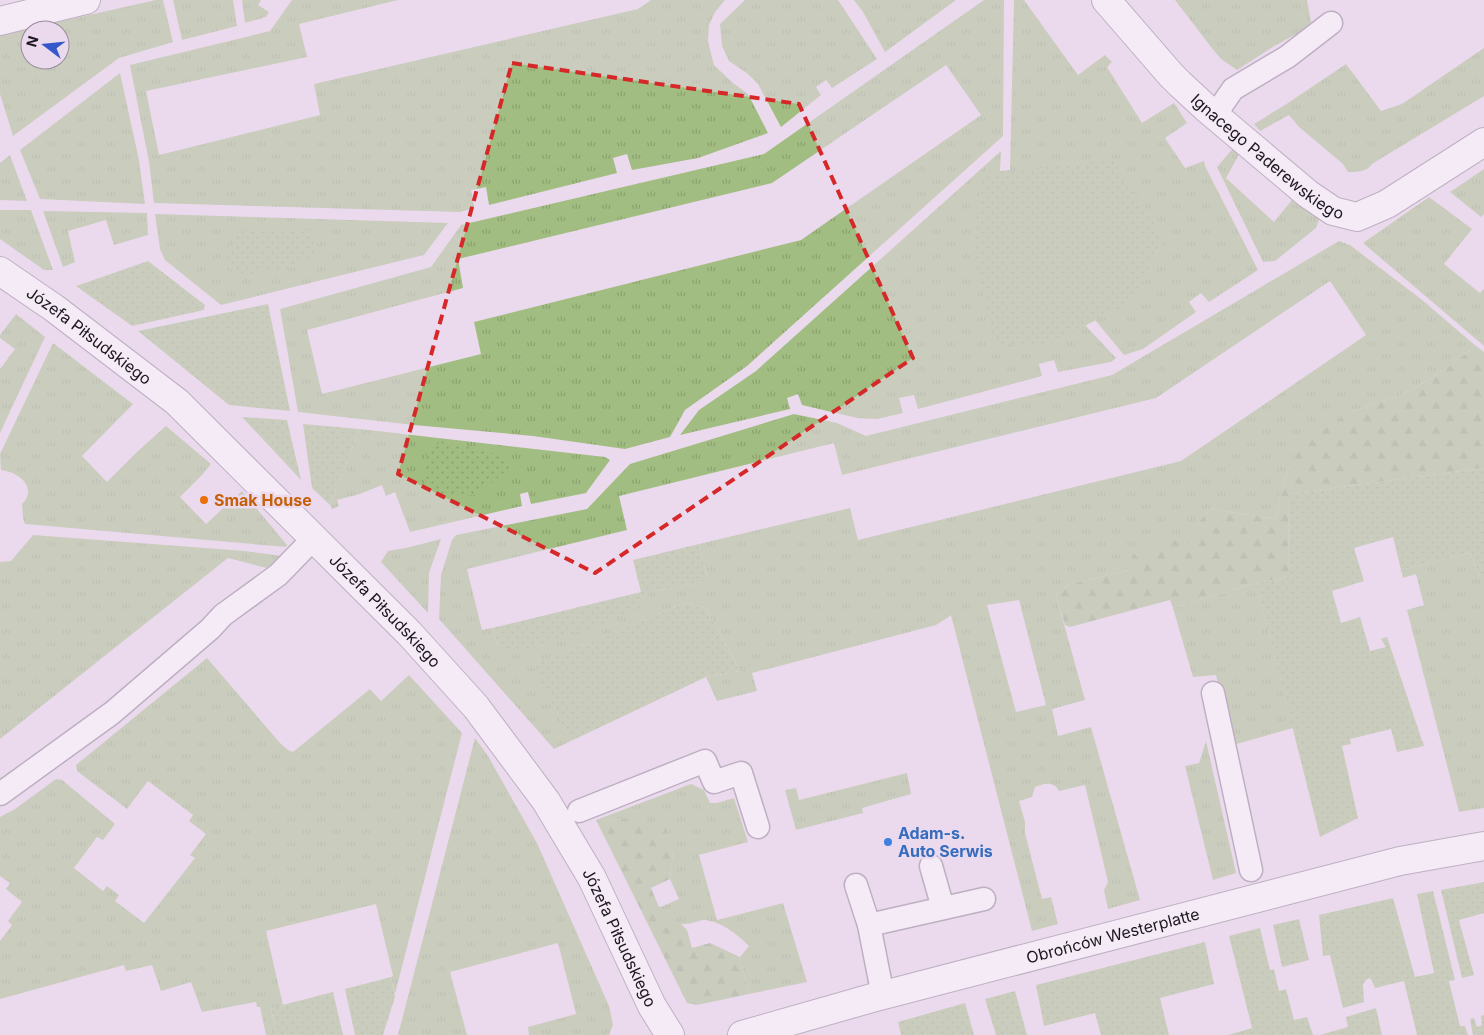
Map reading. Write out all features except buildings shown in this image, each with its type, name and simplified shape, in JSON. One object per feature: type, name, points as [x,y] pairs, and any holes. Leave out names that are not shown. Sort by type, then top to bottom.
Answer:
[{"type":"street","points":[[0,21],[86,0]]},
{"type":"street","name":"Ignacego Paderewskiego","points":[[1106,0],[1171,75],[1308,194],[1333,211],[1357,217],[1387,204],[1484,142]]},
{"type":"street","name":"Józefa Piłsudskiego","points":[[0,271],[54,308],[177,402],[409,633],[476,707],[546,801],[592,878],[652,1006],[670,1035]]},
{"type":"street","name":"Obrońców Westerplatte","points":[[742,1035],[883,996],[1400,861],[1484,846]]},
{"type":"lane","points":[[1215,115],[1234,89],[1287,57],[1331,23]]},
{"type":"lane","points":[[0,794],[112,713],[210,629],[223,615],[278,575],[314,538]]},
{"type":"lane","points":[[1213,693],[1251,870]]},
{"type":"lane","points":[[579,811],[705,761],[714,782],[741,773],[758,827]]},
{"type":"lane","points":[[931,866],[943,908]]},
{"type":"lane","points":[[856,885],[869,925],[883,996]]},
{"type":"lane","points":[[869,925],[984,899]]},
{"type":"highlighted area","points":[[512,63],[799,104],[913,358],[595,573],[398,474]]},
{"type":"green space","points":[[163,0],[173,42],[119,58],[13,136],[0,94],[0,35],[20,31],[20,70],[70,70],[70,20],[67,20]]},
{"type":"green space","points":[[173,0],[233,0],[237,26],[182,40]]},
{"type":"green space","points":[[242,0],[261,0],[258,5],[269,12],[266,17],[245,23]]},
{"type":"green space","points":[[292,0],[398,0],[299,24],[307,57],[146,91],[159,155],[320,115],[314,84],[638,9],[651,0],[725,0],[715,12],[709,25],[708,42],[714,65],[748,94],[768,133],[698,158],[632,170],[627,154],[613,158],[617,173],[489,205],[486,187],[471,190],[474,208],[460,212],[154,203],[149,162],[130,65],[270,31]]},
{"type":"green space","points":[[745,0],[838,0],[877,59],[832,88],[826,80],[816,87],[821,95],[781,127],[758,84],[748,74],[729,61],[722,46],[720,24]]},
{"type":"green space","points":[[854,0],[956,0],[885,52],[863,12]]},
{"type":"green space","points":[[984,0],[1004,0],[1003,136],[747,366],[685,410],[670,437],[625,449],[533,436],[298,412],[280,309],[431,267],[461,225],[764,154]],"holes":[[[946,65],[981,115],[801,240],[474,322],[481,354],[322,394],[307,330],[463,288],[458,259],[772,183]]]},
{"type":"green space","points":[[1014,0],[1024,0],[1078,75],[1105,55],[1112,62],[1107,67],[1142,123],[1174,103],[1187,123],[1165,138],[1185,168],[1204,161],[1258,270],[1209,302],[1201,293],[1189,302],[1196,312],[1143,349],[1124,355],[1095,320],[1136,298],[1164,238],[1043,348],[1085,325],[1116,358],[1111,362],[1058,372],[1054,360],[1039,364],[1042,376],[918,409],[914,395],[899,398],[903,413],[877,419],[857,418],[802,405],[798,394],[787,398],[790,409],[680,435],[699,410],[756,371],[1001,151],[1000,171],[1010,170]]},
{"type":"green space","points":[[1175,0],[1307,0],[1311,22],[1302,31],[1237,70],[1221,59]]},
{"type":"green space","points":[[1484,48],[1484,96],[1370,167],[1358,172],[1348,172],[1343,164],[1299,127],[1289,115],[1260,131],[1254,124],[1346,64],[1381,111],[1402,104]]},
{"type":"green space","points":[[120,73],[139,160],[145,204],[40,199],[20,150]]},
{"type":"green space","points":[[1235,146],[1241,151],[1226,178],[1274,222],[1295,196],[1320,217],[1316,228],[1275,261],[1263,262],[1217,167]]},
{"type":"green space","points":[[10,155],[27,201],[0,200],[0,163]]},
{"type":"green space","points":[[1113,160],[1164,238],[1136,299],[1043,348],[996,343],[973,253],[983,174]]},
{"type":"green space","points":[[1484,169],[1484,214],[1481,217],[1450,192]]},
{"type":"green space","points":[[1429,197],[1472,229],[1444,264],[1480,293],[1484,289],[1484,346],[1363,243]]},
{"type":"green space","points":[[0,210],[31,210],[53,270],[44,270],[0,239]]},
{"type":"green space","points":[[43,211],[147,213],[148,235],[114,245],[106,220],[68,231],[75,262],[63,267]]},
{"type":"green space","points":[[155,214],[448,223],[424,255],[221,305],[165,260],[160,249]]},
{"type":"green space","points":[[279,229],[310,231],[317,245],[313,258],[285,268],[242,275],[224,265],[230,247],[240,231]]},
{"type":"green space","points":[[1339,241],[1350,245],[1421,299],[1476,346],[1437,375],[1403,394],[1348,413],[1289,468],[1275,519],[1211,509],[1197,524],[1190,544],[1130,570],[1070,584],[1056,595],[1085,700],[1052,709],[1058,736],[1091,727],[1140,900],[1108,909],[1104,890],[1108,882],[1085,785],[1059,791],[1052,784],[1035,787],[1032,797],[1019,801],[1042,899],[1051,897],[1058,924],[1032,931],[951,615],[936,625],[752,673],[757,691],[717,701],[706,677],[740,671],[704,607],[685,603],[534,665],[571,741],[554,749],[439,619],[441,575],[452,540],[456,535],[587,509],[630,464],[794,414],[837,423],[866,436],[1112,375]],"holes":[[[1330,281],[1366,335],[1181,461],[858,540],[850,508],[699,544],[708,581],[650,592],[638,607],[499,652],[492,628],[482,630],[467,569],[627,530],[619,496],[834,443],[842,475],[1156,398]],[[1019,600],[1046,705],[1016,712],[987,605]]]},
{"type":"green space","points":[[148,261],[205,305],[204,310],[132,326],[76,286]]},
{"type":"green space","points":[[268,304],[290,411],[229,405],[138,331]]},
{"type":"green space","points":[[16,314],[45,337],[0,433],[0,369],[15,349],[0,338],[0,335]]},
{"type":"green space","points":[[53,343],[133,404],[82,456],[107,482],[166,426],[211,464],[180,497],[206,524],[242,491],[287,545],[286,547],[25,524],[22,504],[27,496],[28,488],[24,481],[13,473],[1,470],[0,454]]},
{"type":"green space","points":[[1476,346],[1484,352],[1484,468],[1288,494],[1289,577],[1256,583],[1173,608],[1170,600],[1070,627],[1065,625],[1056,595],[1070,584],[1130,570],[1132,555],[1168,539],[1189,544],[1197,524],[1211,509],[1275,519],[1289,468],[1307,441],[1348,413],[1403,394],[1437,375]]},
{"type":"green space","points":[[242,417],[287,420],[301,480]]},
{"type":"green space","points":[[303,424],[360,429],[330,505],[312,488]]},
{"type":"green space","points":[[360,429],[605,457],[610,460],[586,493],[531,504],[528,492],[520,494],[522,506],[410,532],[395,492],[386,496],[382,485],[360,494],[337,500],[339,506],[332,509],[330,505]]},
{"type":"green space","points":[[441,441],[506,456],[512,466],[477,495],[443,496],[426,485],[425,457]]},
{"type":"green space","points":[[1484,468],[1484,577],[1480,577],[1470,553],[1401,570],[1393,537],[1354,548],[1364,581],[1332,591],[1341,623],[1360,617],[1370,651],[1386,647],[1381,639],[1387,637],[1424,746],[1397,752],[1391,729],[1350,739],[1351,744],[1342,746],[1358,818],[1320,837],[1256,583],[1289,577],[1288,494]]},
{"type":"green space","points":[[33,535],[245,551],[282,556],[267,568],[228,558],[0,739],[0,562],[11,561]]},
{"type":"green space","points":[[441,539],[429,573],[428,613],[381,562],[388,551]]},
{"type":"green space","points":[[699,544],[708,581],[651,592],[638,607],[613,621],[524,649],[499,652],[492,628],[641,592],[633,560]]},
{"type":"green space","points":[[1470,553],[1480,577],[1484,577],[1484,808],[1459,812],[1407,610],[1424,605],[1416,574],[1403,578],[1401,570]]},
{"type":"green space","points":[[1256,583],[1293,728],[1233,745],[1216,675],[1193,677],[1173,608]]},
{"type":"green space","points":[[685,603],[704,607],[740,671],[706,677],[571,741],[533,665]]},
{"type":"green space","points":[[207,658],[280,743],[293,752],[370,689],[381,701],[409,675],[462,733],[395,994],[391,977],[393,976],[376,904],[266,931],[283,1005],[271,1009],[277,1035],[266,1035],[260,1007],[257,1007],[256,1002],[202,1012],[191,982],[161,991],[152,965],[126,971],[124,965],[0,999],[0,941],[12,925],[8,921],[22,902],[6,889],[10,883],[0,876],[0,817],[15,809],[56,779],[62,780],[115,824],[103,840],[97,837],[74,868],[103,891],[107,886],[119,895],[115,901],[144,923],[195,858],[190,855],[206,834],[189,821],[193,815],[148,781],[127,809],[77,771],[76,765]]},
{"type":"green space","points":[[475,738],[488,756],[537,843],[609,1006],[613,1025],[609,1035],[529,1035],[528,1027],[576,1014],[558,943],[450,972],[467,1035],[398,1035]]},
{"type":"green space","points":[[1206,741],[1236,873],[1213,880],[1185,766],[1199,763]]},
{"type":"green space","points":[[907,773],[911,794],[862,808],[863,813],[796,830],[785,790],[796,788],[799,800]]},
{"type":"green space","points":[[691,784],[704,790],[710,803],[734,798],[748,842],[699,855],[717,920],[783,903],[807,982],[749,994],[740,957],[749,946],[734,933],[717,923],[704,920],[680,924],[663,906],[679,899],[670,879],[673,851],[623,819],[596,820]]},
{"type":"green space","points":[[596,820],[650,820],[666,828],[673,851],[670,879],[651,888],[659,907],[663,906],[687,930],[692,948],[710,943],[740,957],[749,994],[697,1005],[687,1003]]},
{"type":"green space","points":[[1484,882],[1484,913],[1459,920],[1474,975],[1462,978],[1441,890]]},
{"type":"green space","points":[[1433,891],[1455,980],[1449,981],[1460,1026],[1465,1026],[1468,1035],[1417,1035],[1404,981],[1375,988],[1371,979],[1368,978],[1363,984],[1364,1002],[1343,1008],[1330,955],[1323,956],[1319,915],[1393,898],[1415,977],[1434,973],[1417,894]]},
{"type":"green space","points":[[1299,919],[1309,960],[1282,967],[1273,925]]},
{"type":"green space","points":[[1260,928],[1270,970],[1274,969],[1279,991],[1286,989],[1294,1020],[1307,1017],[1313,1035],[1228,1035],[1252,1028],[1229,936]]},
{"type":"green space","points":[[1205,942],[1214,984],[1160,998],[1169,1035],[1101,1035],[1095,1013],[1044,1026],[1036,985]]},
{"type":"green space","points":[[391,977],[395,997],[383,1035],[355,1035],[345,989]]},
{"type":"green space","points":[[1015,991],[1027,1035],[996,1035],[985,999]]},
{"type":"green space","points":[[333,992],[343,1035],[277,1035],[271,1008]]},
{"type":"green space","points":[[965,1003],[974,1035],[901,1035],[898,1022]]},
{"type":"green space","points":[[1376,1008],[1382,1035],[1320,1035],[1348,1027],[1346,1017]]},
{"type":"green space","points":[[1484,1015],[1484,1035],[1473,1035],[1470,1019],[1474,1018],[1477,1027],[1482,1025],[1481,1016]]},
{"type":"place","name":"Smak House","points":[[204,500]]},
{"type":"place","name":"Adam-s. Auto Serwis","points":[[888,842]]}]
